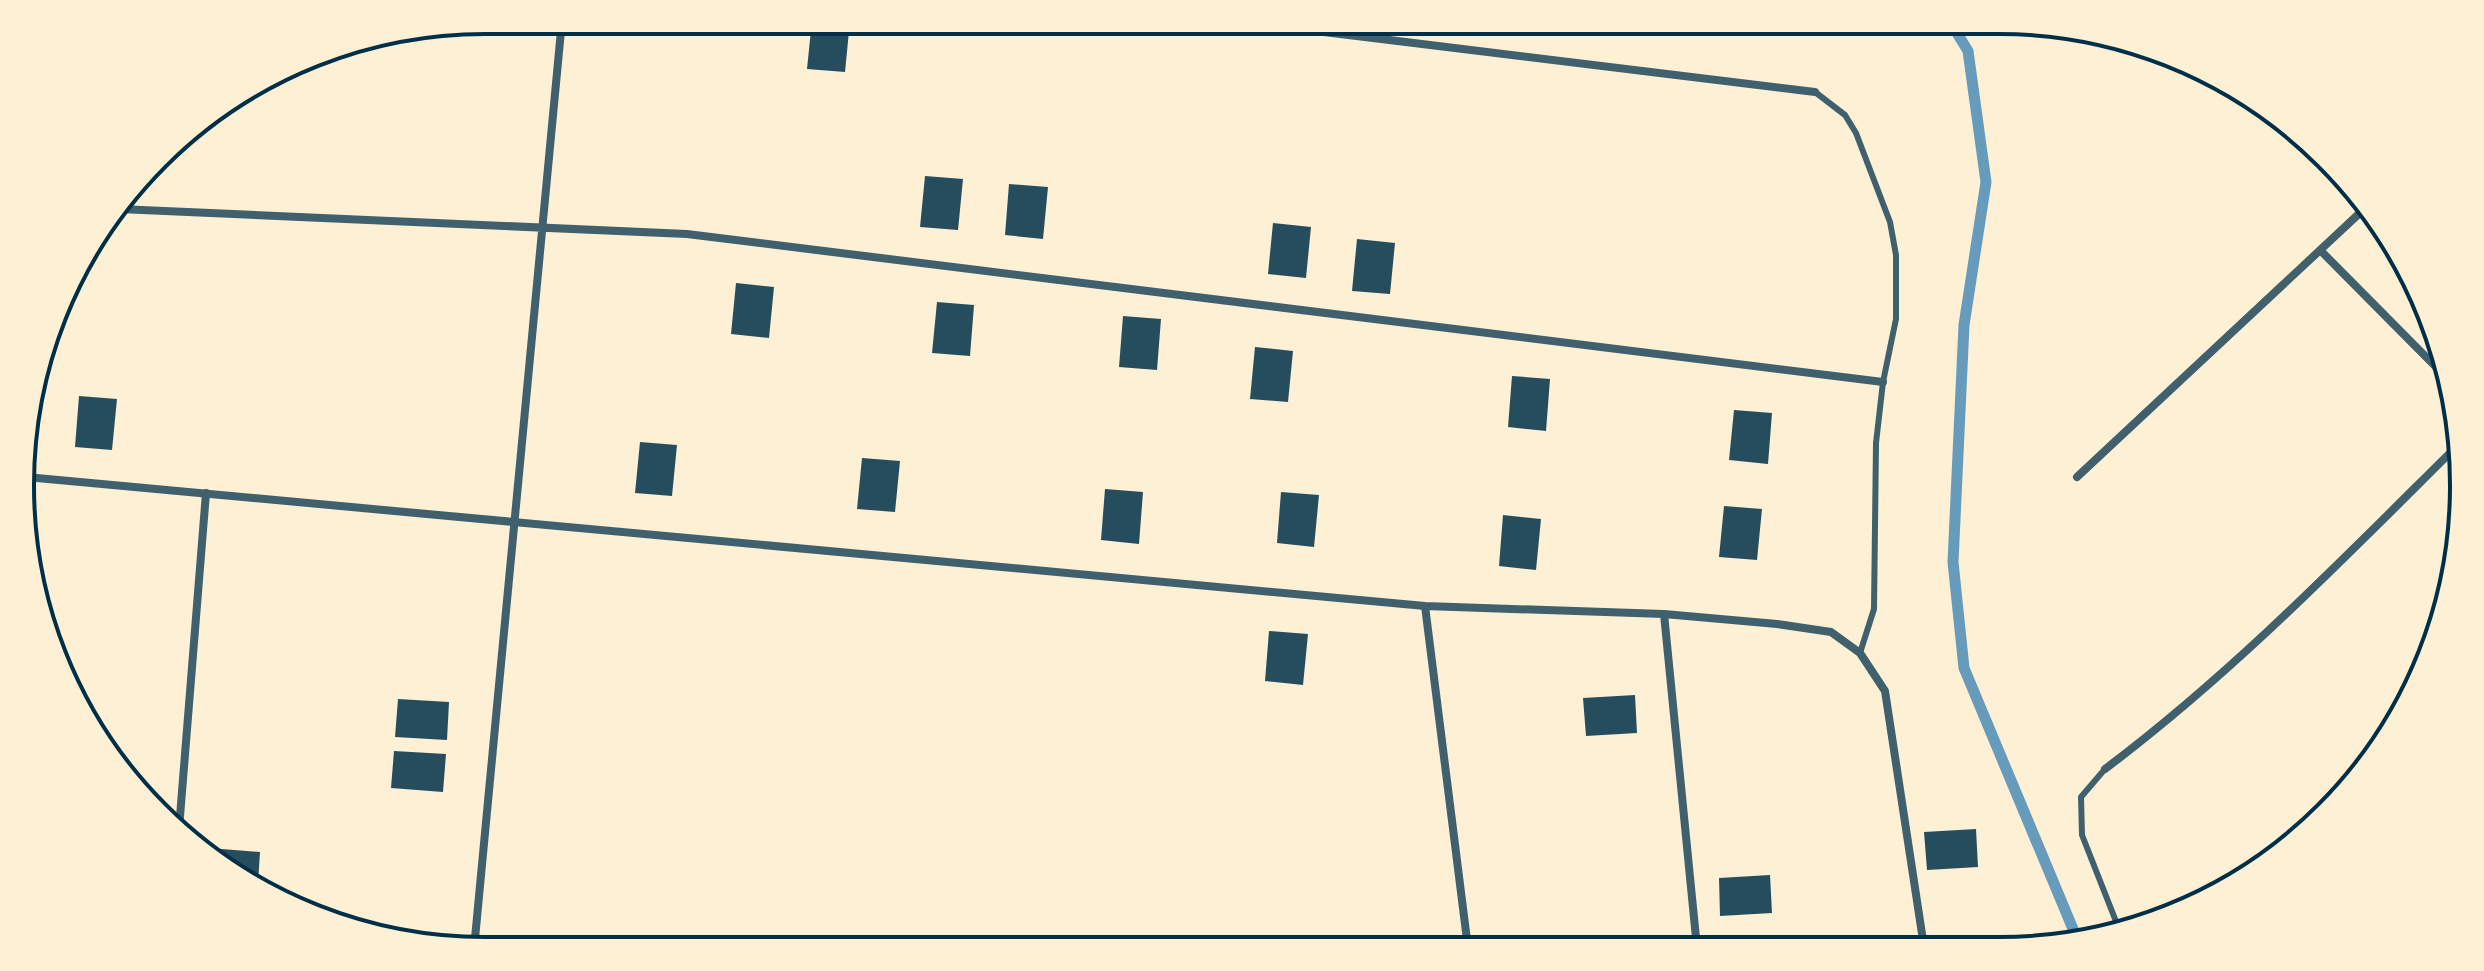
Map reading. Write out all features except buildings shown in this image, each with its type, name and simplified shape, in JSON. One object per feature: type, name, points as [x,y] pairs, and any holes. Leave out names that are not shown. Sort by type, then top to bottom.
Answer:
[{"type":"street","points":[[475,937],[561,34]]},
{"type":"street","points":[[1341,34],[1815,92]]},
{"type":"street","points":[[128,209],[687,234],[1883,382]]},
{"type":"street","points":[[2077,477],[2359,214]]},
{"type":"street","points":[[2320,250],[2434,365]]},
{"type":"street","points":[[2105,769],[2163,725],[2304,598],[2449,454]]},
{"type":"street","points":[[34,478],[1425,606],[1664,614],[1831,632],[1860,653],[1885,691],[1922,937]]},
{"type":"street","points":[[180,818],[206,493]]},
{"type":"street","points":[[1425,606],[1467,937]]},
{"type":"street","points":[[1664,614],[1696,937]]},
{"type":"lane","points":[[1815,92],[1845,115],[1856,133],[1890,222],[1896,255],[1896,319],[1883,382],[1876,443],[1874,609],[1860,653]]},
{"type":"lane","points":[[2105,769],[2081,797],[2082,835],[2116,922]]},
{"type":"waterway","points":[[1958,34],[1968,51],[1986,182],[1964,325],[1953,562],[1964,668],[2074,930]]}]
